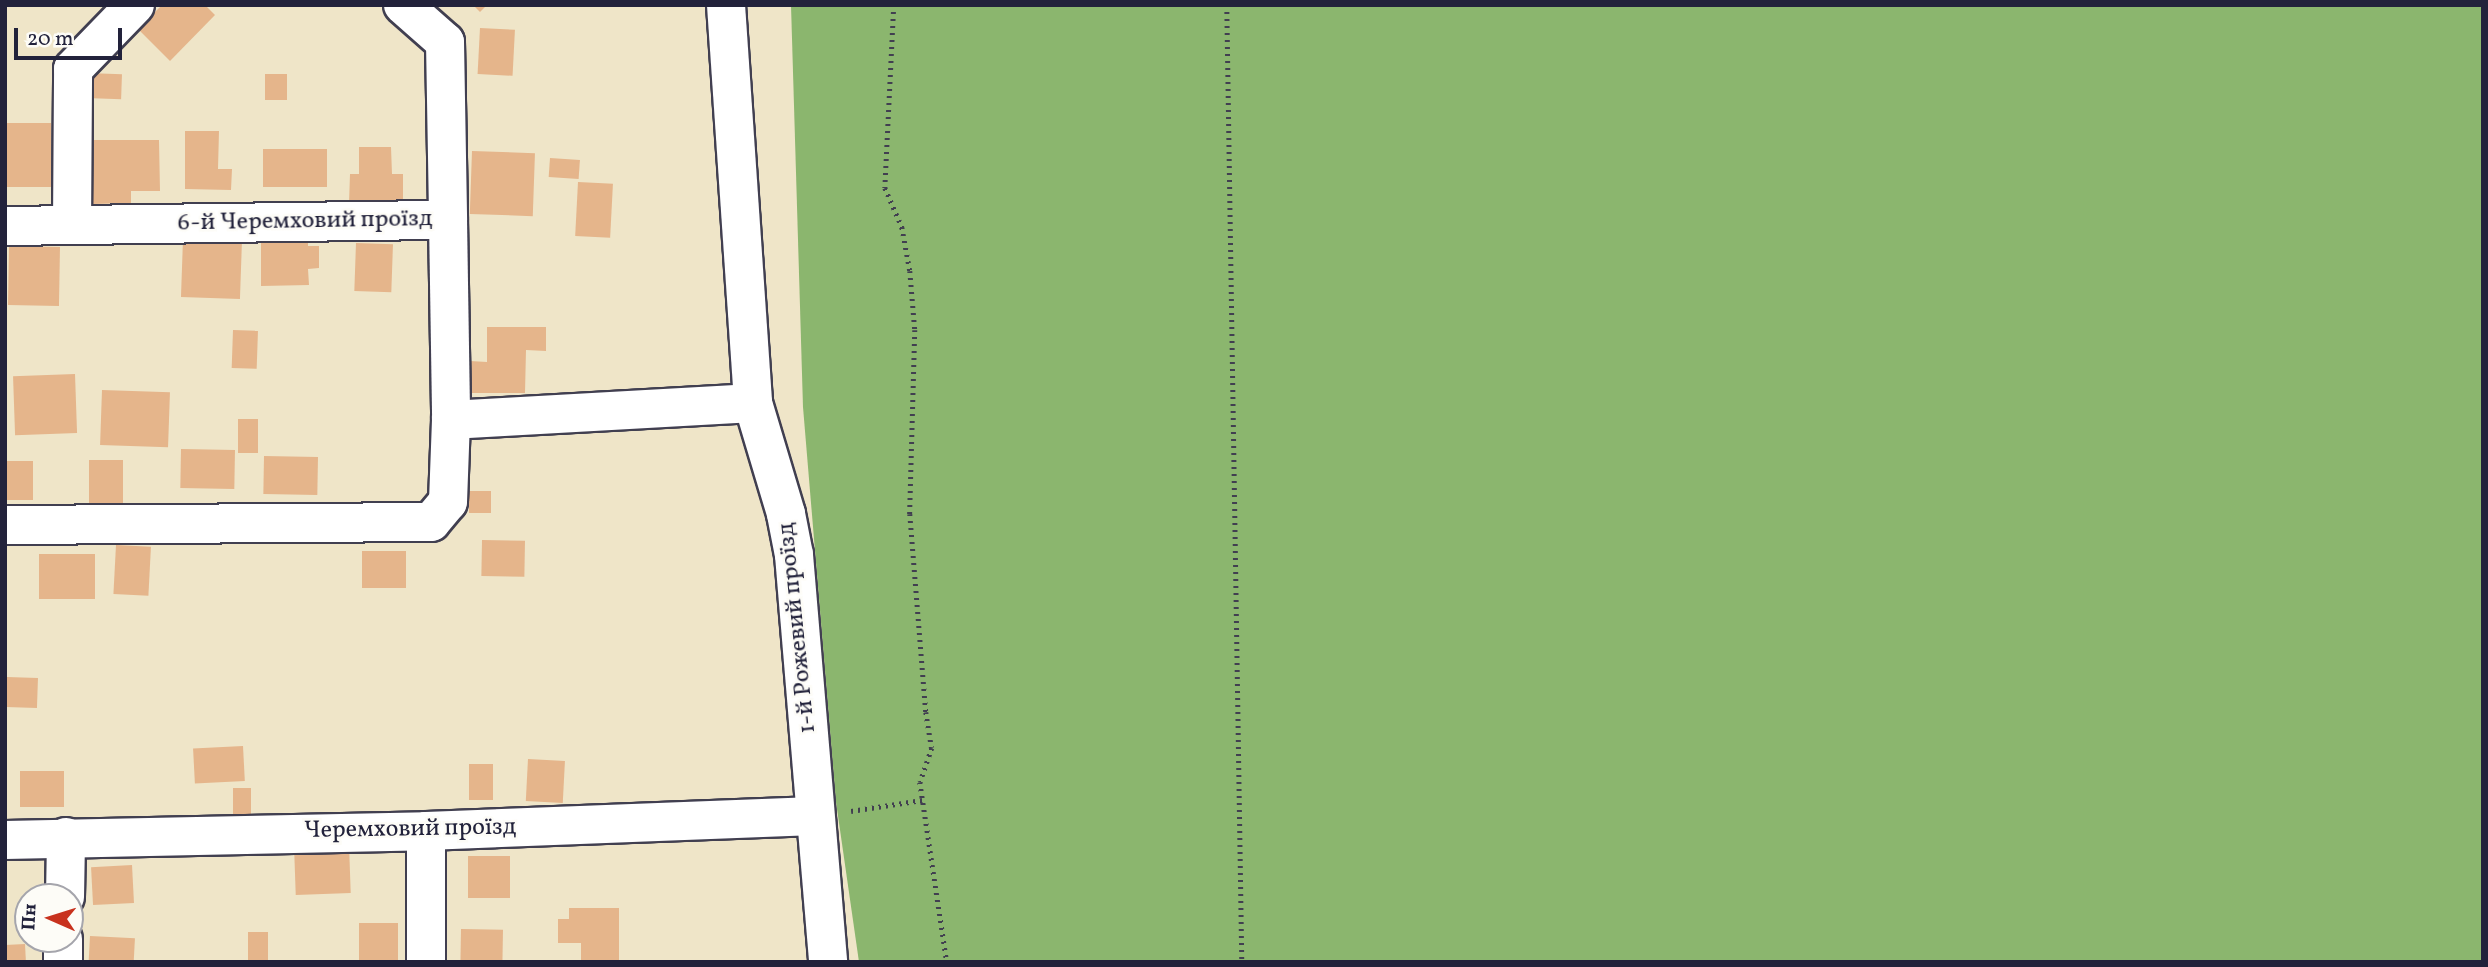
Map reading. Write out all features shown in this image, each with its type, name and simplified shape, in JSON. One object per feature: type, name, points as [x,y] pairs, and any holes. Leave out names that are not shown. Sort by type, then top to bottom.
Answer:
[{"type":"street","points":[[72,225],[73,69],[135,5]]},
{"type":"street","points":[[403,5],[445,42],[448,220]]},
{"type":"street","name":"1-й Рожевий проїзд","points":[[726,5],[753,403],[786,514],[794,555],[828,962]]},
{"type":"street","name":"6-й Черемховий проїзд","points":[[5,226],[448,220],[451,420],[448,502],[431,522],[5,525]]},
{"type":"street","points":[[451,420],[753,403]]},
{"type":"street","name":"Черемховий проїзд","points":[[5,839],[426,831],[815,816]]},
{"type":"street","points":[[426,831],[426,962]]},
{"type":"street","points":[[65,883],[66,837]]},
{"type":"path","points":[[894,5],[885,188],[902,227],[910,271],[915,330],[909,514],[926,712],[932,748],[920,782],[947,962]]},
{"type":"path","points":[[1227,5],[1242,962]]},
{"type":"path","points":[[815,816],[922,800]]},
{"type":"green space","points":[[791,5],[2483,5],[2483,962],[859,962],[836,802],[803,407]]},
{"type":"building","points":[[162,5],[205,5],[215,15],[170,61],[138,29]]},
{"type":"building","points":[[473,5],[487,5],[480,12]]},
{"type":"building","points":[[480,28],[515,30],[513,76],[478,74]]},
{"type":"building","points":[[87,73],[122,74],[121,99],[86,98]]},
{"type":"building","points":[[265,74],[287,74],[287,100],[265,100]]},
{"type":"building","points":[[5,123],[51,123],[51,187],[5,187]]},
{"type":"building","points":[[185,131],[219,131],[218,169],[232,169],[231,190],[185,189]]},
{"type":"building","points":[[93,140],[159,140],[160,191],[131,191],[131,203],[93,204]]},
{"type":"building","points":[[359,147],[391,147],[392,174],[403,174],[403,205],[349,204],[350,174],[359,174]]},
{"type":"building","points":[[263,149],[327,149],[327,187],[263,187]]},
{"type":"building","points":[[472,151],[535,153],[533,216],[470,214]]},
{"type":"building","points":[[550,158],[580,160],[579,179],[549,177]]},
{"type":"building","points":[[578,182],[613,184],[610,238],[575,236]]},
{"type":"building","points":[[308,232],[308,246],[319,246],[319,268],[308,269],[309,285],[261,286],[261,233]]},
{"type":"building","points":[[183,239],[242,241],[240,299],[181,297]]},
{"type":"building","points":[[356,243],[393,244],[391,292],[354,291]]},
{"type":"building","points":[[9,246],[60,247],[59,306],[8,305]]},
{"type":"building","points":[[487,327],[546,327],[546,351],[526,350],[525,393],[470,393],[470,361],[487,362]]},
{"type":"building","points":[[233,330],[258,331],[257,369],[232,368]]},
{"type":"building","points":[[75,374],[77,433],[15,435],[13,376]]},
{"type":"building","points":[[102,390],[170,392],[168,447],[100,445]]},
{"type":"building","points":[[238,419],[258,419],[258,453],[238,453]]},
{"type":"building","points":[[181,449],[235,450],[234,489],[180,488]]},
{"type":"building","points":[[264,456],[318,457],[317,495],[263,494]]},
{"type":"building","points":[[89,460],[123,460],[123,503],[89,503]]},
{"type":"building","points":[[5,461],[33,461],[33,500],[5,500]]},
{"type":"building","points":[[469,491],[491,491],[491,513],[469,513]]},
{"type":"building","points":[[482,540],[525,541],[524,577],[481,576]]},
{"type":"building","points":[[116,545],[151,547],[148,596],[113,594]]},
{"type":"building","points":[[362,551],[406,551],[406,588],[362,588]]},
{"type":"building","points":[[39,554],[95,554],[95,599],[39,599]]},
{"type":"building","points":[[7,677],[38,678],[37,708],[6,707]]},
{"type":"building","points":[[243,746],[245,781],[195,784],[193,749]]},
{"type":"building","points":[[528,759],[565,761],[563,803],[526,801]]},
{"type":"building","points":[[469,764],[493,764],[493,800],[469,800]]},
{"type":"building","points":[[20,771],[64,771],[64,807],[20,807]]},
{"type":"building","points":[[233,788],[251,788],[251,820],[233,820]]},
{"type":"building","points":[[349,844],[351,893],[296,895],[294,846]]},
{"type":"building","points":[[468,856],[510,856],[510,898],[468,898]]},
{"type":"building","points":[[132,865],[134,903],[93,905],[91,867]]},
{"type":"building","points":[[569,908],[619,908],[619,962],[581,962],[581,943],[558,943],[558,919],[569,919]]},
{"type":"building","points":[[359,923],[398,923],[398,962],[359,962]]},
{"type":"building","points":[[461,929],[503,930],[502,962],[460,962]]},
{"type":"building","points":[[248,932],[268,932],[268,962],[248,962]]},
{"type":"building","points":[[90,936],[135,938],[134,962],[89,962]]},
{"type":"building","points":[[5,945],[14,945],[14,953],[25,953],[26,962],[6,962]]}]
